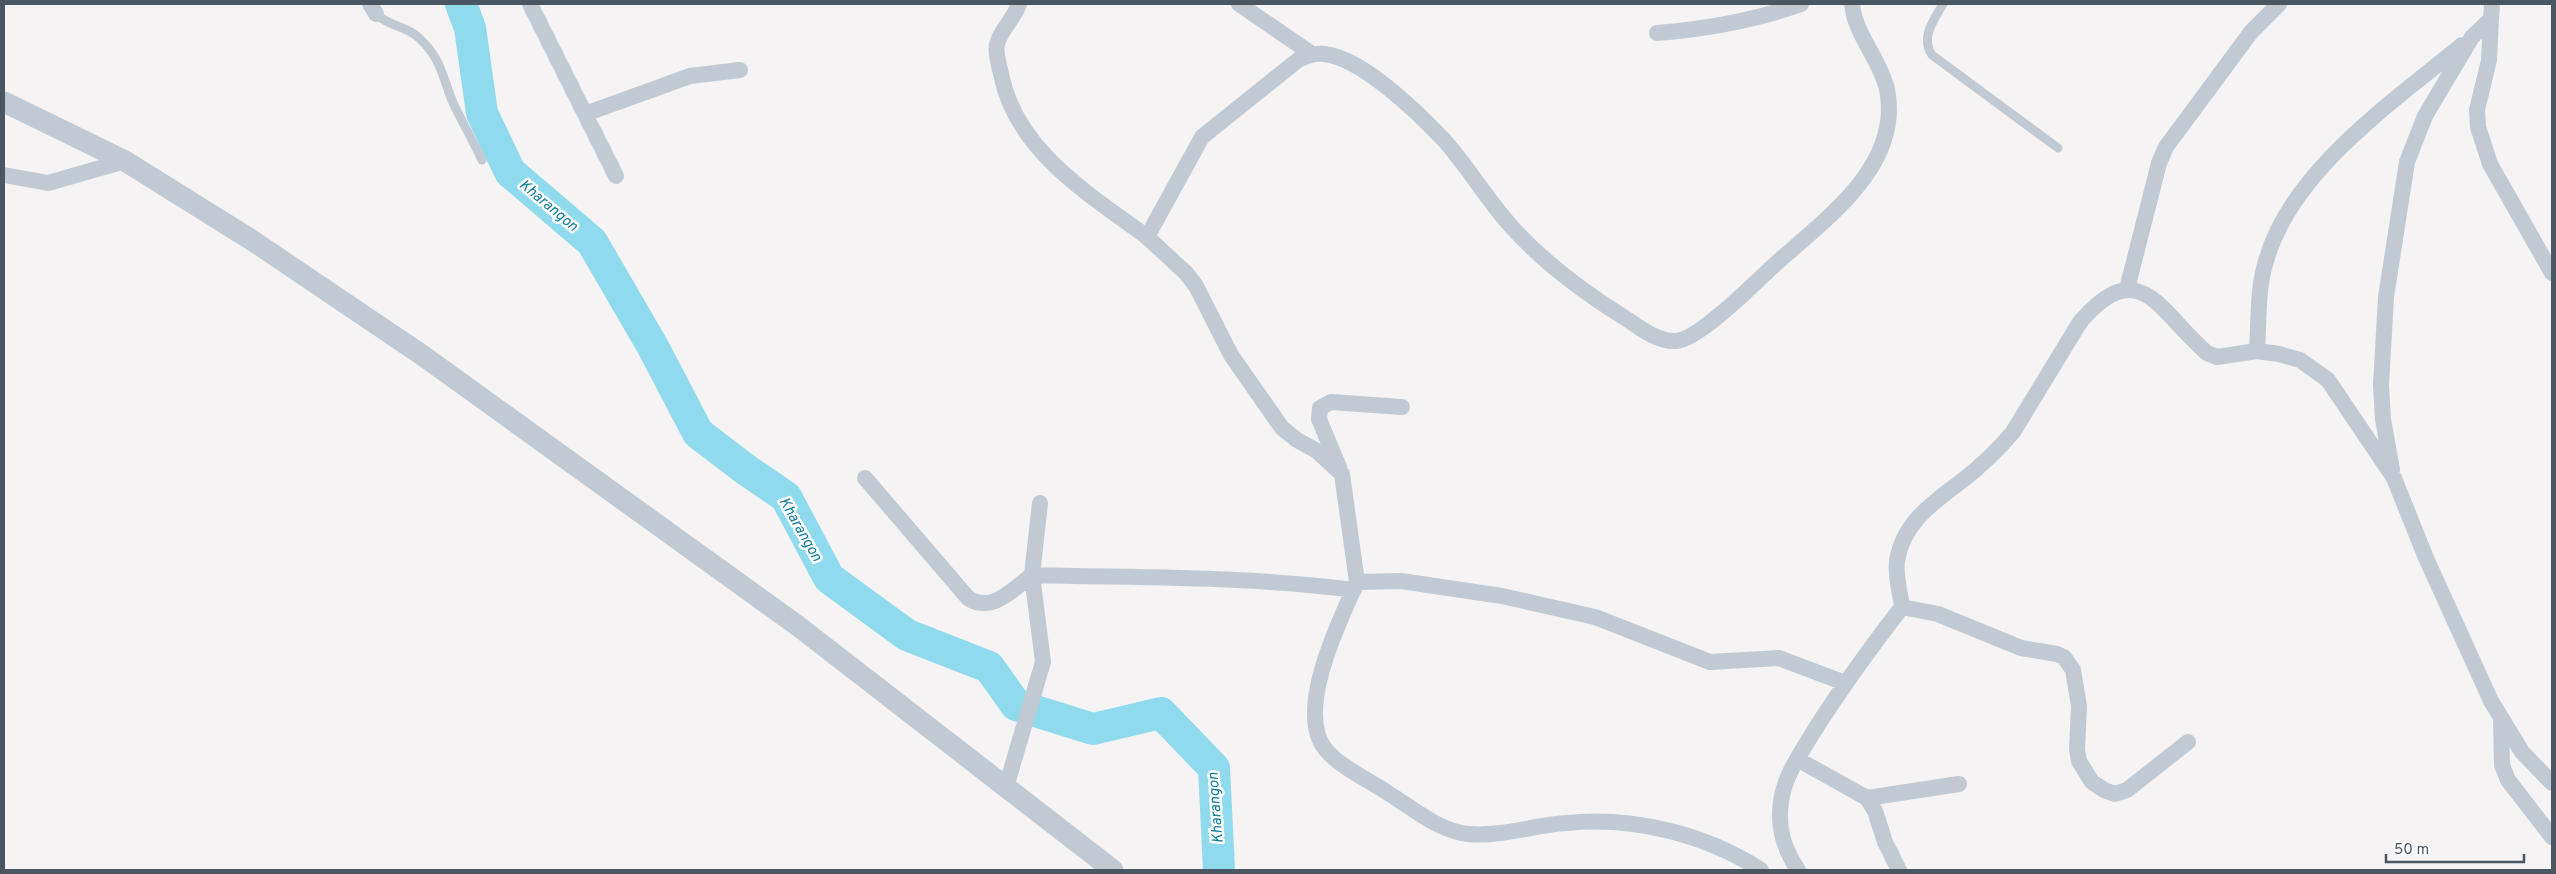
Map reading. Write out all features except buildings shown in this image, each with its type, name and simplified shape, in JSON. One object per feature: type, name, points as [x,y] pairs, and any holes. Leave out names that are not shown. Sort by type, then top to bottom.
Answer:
[{"type":"street","points":[[530,4],[616,176]]},
{"type":"street","points":[[1018,4],[1016,13],[997,44],[997,51],[1004,91],[1025,130],[1046,157],[1067,178],[1147,237],[1186,273],[1196,286],[1231,355],[1282,428],[1325,457],[1342,474]]},
{"type":"street","points":[[1240,4],[1312,54]]},
{"type":"street","points":[[1657,33],[1710,29],[1768,16],[1801,4]]},
{"type":"street","points":[[1147,237],[1202,137],[1288,67],[1312,54],[1328,54],[1360,69],[1406,102],[1444,141],[1510,225],[1554,267],[1607,307],[1652,336],[1677,341],[1693,336],[1756,283],[1846,200],[1873,165],[1887,128],[1889,113],[1887,90],[1881,69],[1857,25],[1852,4]]},
{"type":"street","points":[[2128,289],[2159,163],[2166,148],[2251,32],[2279,4]]},
{"type":"street","points":[[2394,478],[2383,419],[2382,385],[2386,297],[2407,162],[2425,116],[2472,37],[2491,11]]},
{"type":"street","points":[[2491,11],[2489,60],[2477,110],[2478,127],[2490,164],[2552,273]]},
{"type":"street","points":[[2257,351],[2260,291],[2265,261],[2277,231],[2294,200],[2358,131],[2472,37]]},
{"type":"street","points":[[585,114],[690,76],[740,70]]},
{"type":"street","points":[[4,102],[125,161],[250,239],[422,355],[798,626],[1113,870]]},
{"type":"street","points":[[4,175],[48,183],[125,161]]},
{"type":"street","points":[[1798,870],[1783,841],[1780,818],[1785,785],[1797,759],[1844,683],[1902,607],[1897,563],[1908,530],[1932,502],[1964,480],[2008,437],[2028,408],[2080,322],[2105,298],[2128,289],[2139,291],[2152,297],[2207,353],[2218,357],[2228,357],[2257,351],[2300,360],[2328,380],[2394,478],[2467,650],[2500,716],[2522,752],[2552,783]]},
{"type":"street","points":[[1402,407],[1331,402],[1320,408],[1319,419],[1342,474],[1355,586],[1322,665],[1316,694],[1318,734],[1321,742],[1332,756],[1421,813],[1454,831],[1486,834],[1566,822],[1600,822],[1657,828],[1706,841],[1739,856],[1761,870]]},
{"type":"street","points":[[864,478],[968,598],[974,603],[983,605],[996,602],[1032,575],[1229,580],[1355,586],[1401,581],[1502,596],[1595,617],[1710,662],[1779,658],[1844,683]]},
{"type":"street","points":[[1006,787],[1040,674],[1043,653],[1032,575],[1040,503]]},
{"type":"street","points":[[1902,607],[1938,614],[2021,648],[2057,654],[2064,657],[2073,670],[2079,706],[2077,750],[2079,761],[2092,782],[2104,790],[2115,794],[2128,790],[2188,742]]},
{"type":"street","points":[[2500,716],[2502,765],[2508,780],[2552,837]]},
{"type":"street","points":[[1797,759],[1867,798],[1875,811],[1885,842],[1899,870]]},
{"type":"street","points":[[1867,798],[1959,784]]},
{"type":"lane","points":[[1943,4],[1927,40],[1928,48],[1932,55],[2058,148]]},
{"type":"lane","points":[[373,9],[384,22],[417,36],[433,52],[445,75],[453,103],[482,160]]},
{"type":"waterway","name":"Kharangon","points":[[461,4],[470,28],[482,113],[510,172],[592,242],[653,347],[698,433],[786,497],[829,578],[907,635],[989,667],[1016,705],[1093,729],[1161,713],[1214,768],[1219,870]]}]
